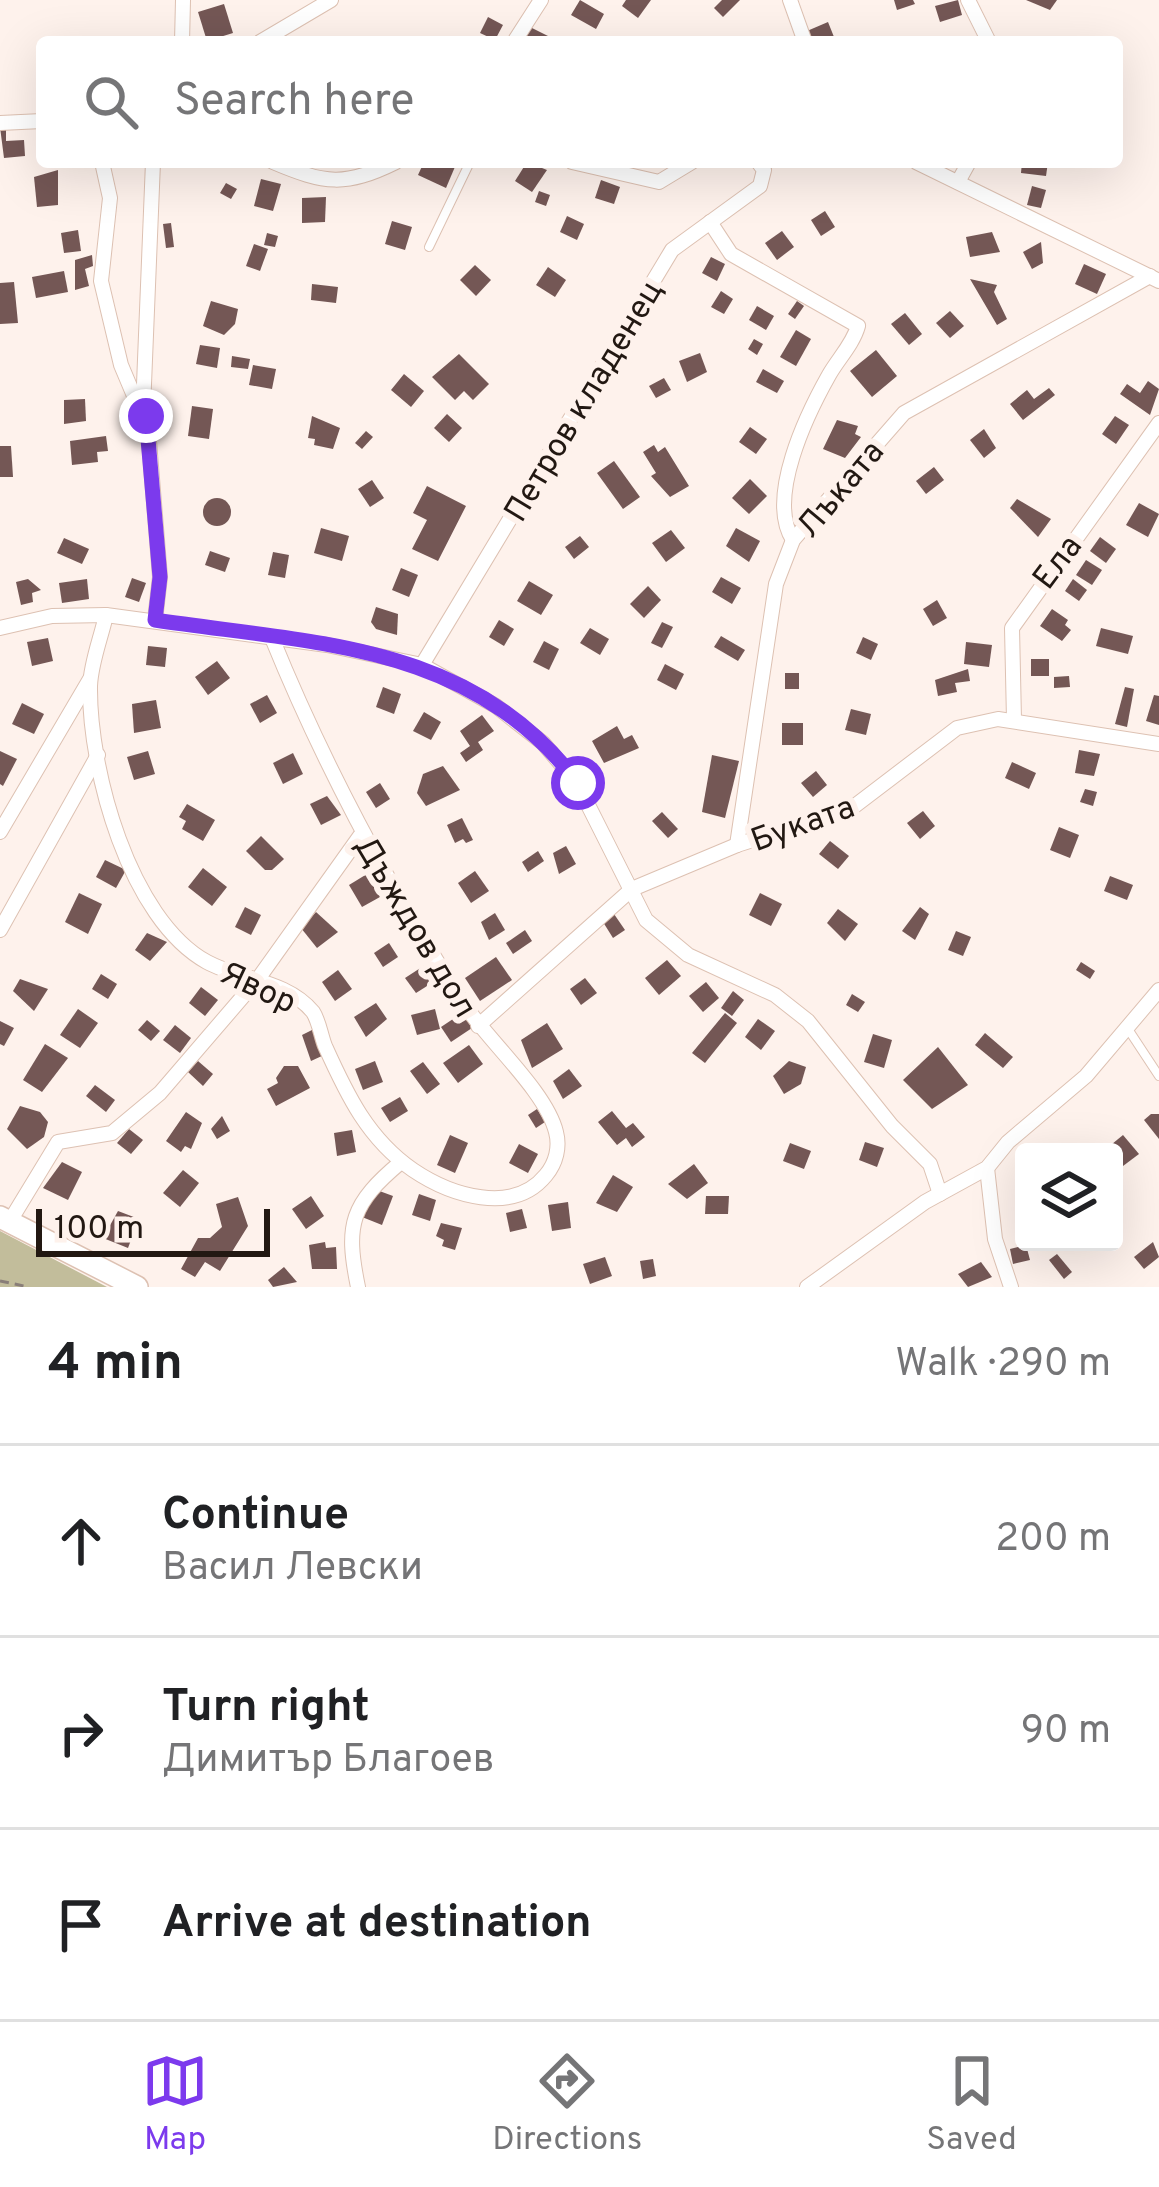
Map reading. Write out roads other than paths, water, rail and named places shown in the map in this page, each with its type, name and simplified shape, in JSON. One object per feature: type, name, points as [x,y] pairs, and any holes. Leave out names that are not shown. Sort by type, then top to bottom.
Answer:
[{"type":"main road","points":[[5,1219],[137,1287]]},
{"type":"street","points":[[182,36],[183,0]]},
{"type":"street","points":[[270,36],[331,0]]},
{"type":"street","points":[[518,36],[541,0]]},
{"type":"street","points":[[790,0],[803,36]]},
{"type":"street","points":[[968,0],[986,36]]},
{"type":"street","points":[[0,123],[36,121]]},
{"type":"street","points":[[103,168],[110,198],[101,281],[121,365],[143,409]]},
{"type":"street","points":[[153,168],[143,409],[160,577],[155,620]]},
{"type":"street","points":[[287,168],[312,179],[356,182],[384,168]]},
{"type":"street","points":[[598,168],[659,182],[682,168]]},
{"type":"street","name":"Петров кладенец","points":[[422,665],[672,250],[760,186],[762,168]]},
{"type":"street","points":[[929,168],[1155,279]]},
{"type":"street","points":[[958,182],[966,168]]},
{"type":"street","points":[[710,222],[731,254],[858,326],[821,388],[801,439],[786,489],[785,523],[793,540]]},
{"type":"street","name":"Лъката","points":[[737,845],[776,584],[793,540],[904,413],[1155,279]]},
{"type":"street","name":"Ела","points":[[1014,720],[1012,628],[1024,604],[1159,423]]},
{"type":"street","points":[[0,832],[90,679],[106,615]]},
{"type":"street","points":[[0,628],[52,616],[106,615],[272,638],[422,665],[496,706],[555,755],[589,801],[646,920],[669,943],[775,994],[808,1021],[892,1126],[930,1164],[940,1194]]},
{"type":"street","name":"Дъждов дол","points":[[272,638],[360,836],[478,1026],[538,1095],[557,1137],[551,1167],[525,1191]]},
{"type":"street","name":"Явор","points":[[90,679],[98,755],[118,835],[160,916],[206,961],[258,980],[314,1014],[357,1114],[401,1162],[426,1178],[474,1196],[498,1199],[525,1191]]},
{"type":"street","name":"Буката","points":[[478,1026],[632,889],[737,845],[852,808],[957,728],[982,720],[1014,720],[1159,743]]},
{"type":"street","points":[[0,930],[98,755]]},
{"type":"street","points":[[5,1219],[58,1142],[112,1133],[134,1118],[197,1056],[258,980],[360,836]]},
{"type":"street","points":[[807,1287],[940,1194],[986,1168],[1128,1029],[1159,990]]},
{"type":"street","points":[[358,1287],[351,1246],[353,1215],[401,1162]]},
{"type":"street","points":[[986,1168],[995,1239],[1011,1287]]},
{"type":"lane","points":[[428,247],[467,168]]},
{"type":"lane","points":[[1128,1029],[1159,1076]]}]
